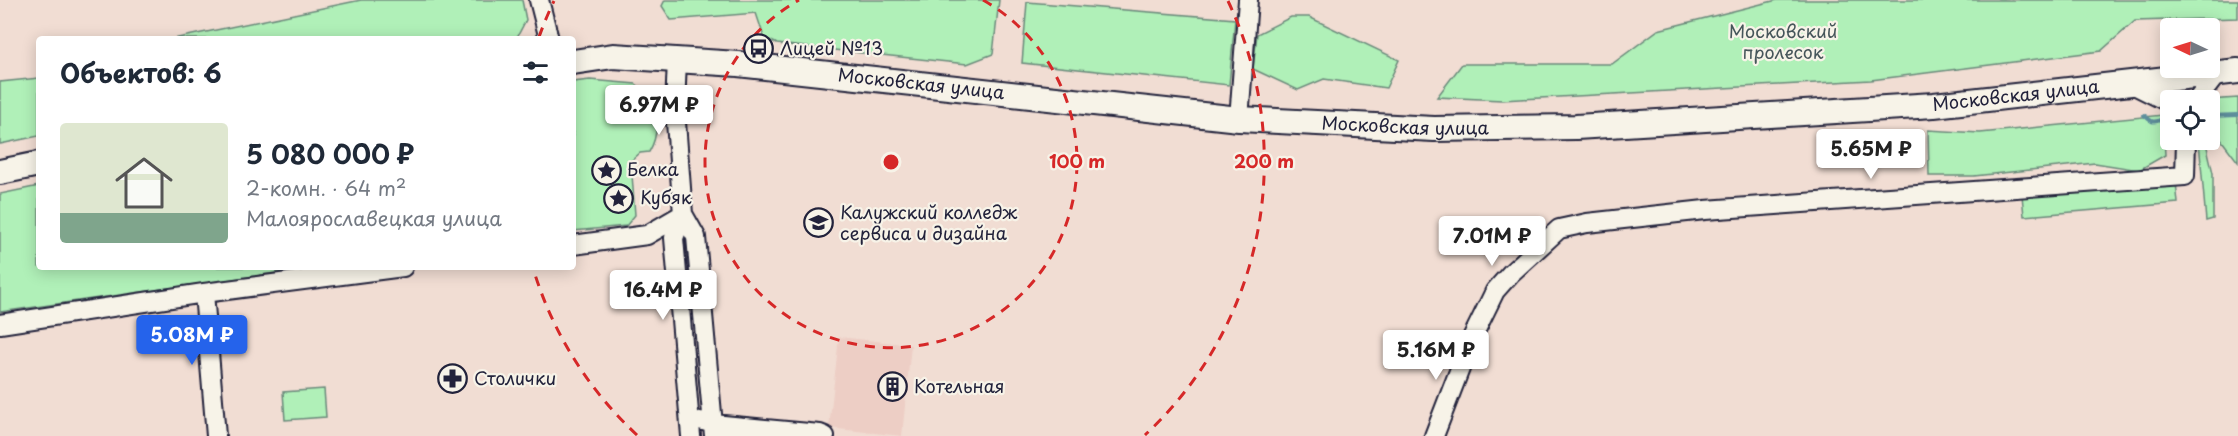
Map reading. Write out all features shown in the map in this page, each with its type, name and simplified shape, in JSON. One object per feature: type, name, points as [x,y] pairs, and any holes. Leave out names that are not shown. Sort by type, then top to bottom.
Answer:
[{"type":"main road","name":"Московская улица","points":[[576,62],[613,56],[738,64],[1239,119],[1434,129],[1576,127],[1934,105],[2228,73]]},
{"type":"main road","points":[[0,172],[36,165]]},
{"type":"street","points":[[540,0],[548,36]]},
{"type":"street","points":[[1239,119],[1248,0]]},
{"type":"street","points":[[677,60],[675,110],[683,214],[674,238],[691,436]]},
{"type":"street","points":[[2208,90],[2228,73]]},
{"type":"street","points":[[2132,84],[2160,98]]},
{"type":"street","points":[[1434,436],[1471,340],[1495,291],[1510,273],[1559,229],[1587,223],[1705,210],[2185,176],[2186,150]]},
{"type":"street","points":[[576,245],[647,235],[683,214]]},
{"type":"street","points":[[683,214],[696,237],[713,430]]},
{"type":"street","points":[[0,324],[204,293],[380,270]]},
{"type":"street","points":[[204,293],[216,436]]},
{"type":"street","points":[[690,417],[713,430],[825,436]]},
{"type":"shaded area","points":[[839,337],[911,345],[902,436],[829,428]]},
{"type":"green space","points":[[361,0],[522,0],[526,20],[518,36],[187,36]]},
{"type":"green space","points":[[665,0],[999,0],[993,54],[967,64],[777,44],[764,37],[756,13],[671,20],[662,6]]},
{"type":"green space","name":"Московский пролесок","points":[[1777,0],[2238,0],[2238,18],[2160,18],[2160,20],[2135,21],[2101,51],[1871,80],[1502,100],[1437,97],[1462,64],[1612,64],[1658,30]]},
{"type":"green space","points":[[1027,2],[1235,19],[1229,85],[1022,63]]},
{"type":"green space","points":[[1291,17],[1309,17],[1399,60],[1386,88],[1324,79],[1298,90],[1253,69],[1257,34]]},
{"type":"green space","points":[[36,78],[36,137],[0,144],[0,82]]},
{"type":"green space","points":[[590,80],[636,84],[653,104],[656,133],[649,152],[640,153],[631,161],[635,215],[626,226],[576,231],[576,82]]},
{"type":"green space","points":[[2238,98],[2238,162],[2220,138],[2220,99]]},
{"type":"green space","points":[[2160,115],[2160,150],[2165,150],[2165,155],[2139,170],[2095,163],[1974,176],[1929,176],[1928,130],[1980,133]]},
{"type":"green space","points":[[2200,150],[2208,150],[2213,173],[2213,219],[2206,221]]},
{"type":"green space","points":[[2176,182],[2178,203],[2024,216],[2022,195]]},
{"type":"green space","points":[[36,187],[36,270],[296,270],[0,312],[0,194]]},
{"type":"green space","points":[[324,389],[326,417],[285,420],[283,392]]},
{"type":"waterway","points":[[2144,115],[2153,121],[2160,120]]},
{"type":"waterway","points":[[2220,116],[2238,115]]},
{"type":"place","name":"Лицей №13","points":[[759,49]]},
{"type":"place","name":"Белка","points":[[606,170]]},
{"type":"place","name":"Кубяк","points":[[619,198]]},
{"type":"place","name":"Калужский колледж сервиса и дизайна","points":[[819,223]]},
{"type":"place","name":"Столички","points":[[453,379]]},
{"type":"place","name":"Котельная","points":[[893,387]]}]
